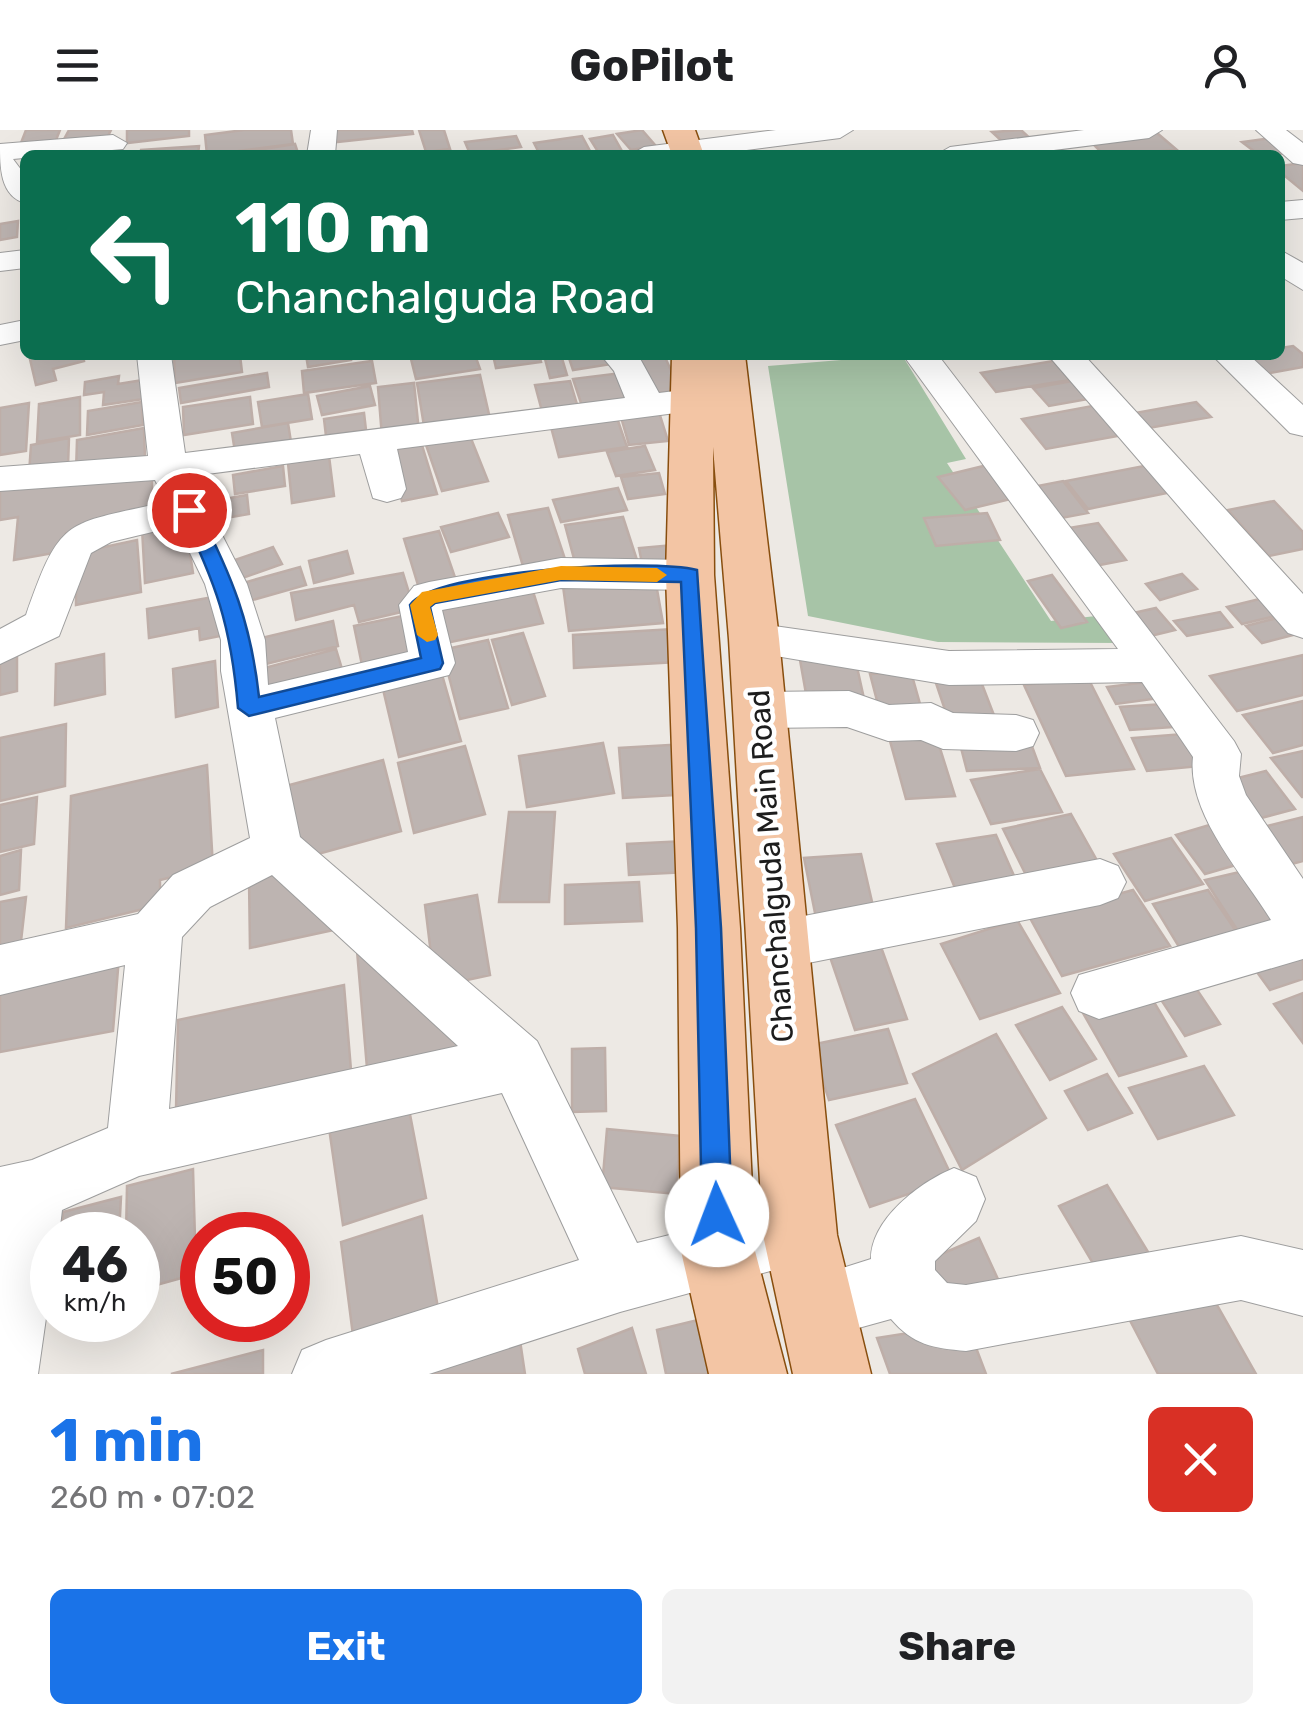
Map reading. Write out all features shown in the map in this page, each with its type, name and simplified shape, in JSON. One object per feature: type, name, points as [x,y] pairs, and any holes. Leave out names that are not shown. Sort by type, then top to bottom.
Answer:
[{"type":"main road","name":"Chanchalguda Main Road","points":[[697,384],[718,576],[708,928],[718,1251],[748,1374]]},
{"type":"main road","name":"Chanchalguda Main Road","points":[[718,576],[754,638],[800,1236],[832,1374]]},
{"type":"street","points":[[670,147],[840,130]]},
{"type":"street","points":[[990,150],[1150,130]]},
{"type":"street","points":[[1269,130],[1303,159]]},
{"type":"street","points":[[25,150],[113,143]]},
{"type":"street","points":[[0,161],[20,187]]},
{"type":"street","points":[[155,360],[178,488],[226,584],[242,640],[249,708],[278,848],[517,1061],[621,1279]]},
{"type":"street","points":[[623,360],[630,367],[697,384]]},
{"type":"street","points":[[924,360],[1217,754],[1215,776],[1224,804],[1303,924]]},
{"type":"street","points":[[1070,360],[1283,572],[1303,622]]},
{"type":"street","points":[[1234,360],[1303,425]]},
{"type":"street","points":[[0,648],[44,625],[68,554],[85,537],[178,488],[376,440],[697,384]]},
{"type":"street","points":[[376,440],[388,489]]},
{"type":"street","points":[[0,479],[178,488]]},
{"type":"street","points":[[249,708],[433,663],[420,605],[429,597],[561,573],[718,576]]},
{"type":"street","points":[[754,638],[949,668],[1154,665]]},
{"type":"street","points":[[759,710],[849,709],[888,723],[931,721],[943,731],[1016,733]]},
{"type":"street","points":[[136,1146],[156,934],[172,902],[278,848]]},
{"type":"street","points":[[778,945],[1100,882]]},
{"type":"street","points":[[0,970],[156,934]]},
{"type":"street","points":[[1099,993],[1303,935]]},
{"type":"street","points":[[4,1374],[17,1194],[136,1146],[517,1061]]},
{"type":"street","points":[[954,1199],[903,1248],[903,1283],[931,1315],[966,1318],[1241,1268],[1303,1283]]},
{"type":"street","points":[[326,1374],[621,1279],[718,1251],[800,1236]]},
{"type":"street","points":[[815,1307],[903,1283]]},
{"type":"green space","points":[[905,360],[966,459],[947,463],[1051,621],[1105,615],[1123,643],[938,642],[808,616],[768,366]]},
{"type":"building","points":[[26,130],[60,130],[54,145],[19,148]]},
{"type":"building","points":[[69,130],[111,130],[105,142],[62,143]]},
{"type":"building","points":[[127,130],[189,130],[189,136],[127,143]]},
{"type":"building","points":[[291,130],[293,144],[206,150],[205,135]]},
{"type":"building","points":[[326,130],[412,130],[413,134],[327,143]]},
{"type":"building","points":[[419,130],[444,130],[450,149],[425,150]]},
{"type":"building","points":[[642,130],[656,146],[631,150],[617,134]]},
{"type":"building","points":[[1021,130],[1034,142],[1006,145],[992,132]]},
{"type":"building","points":[[1157,133],[1177,150],[1099,150],[1090,141]]},
{"type":"building","points":[[613,135],[621,150],[597,150],[590,139]]},
{"type":"building","points":[[516,136],[521,147],[468,150],[465,142]]},
{"type":"building","points":[[582,136],[589,150],[538,150],[534,143]]},
{"type":"building","points":[[1272,138],[1291,153],[1252,150],[1242,142]]},
{"type":"building","points":[[295,144],[297,150],[257,150]]},
{"type":"building","points":[[199,146],[199,150],[141,150]]},
{"type":"building","points":[[1303,164],[1303,191],[1285,176],[1285,165]]},
{"type":"building","points":[[18,221],[17,237],[0,240],[0,224]]},
{"type":"building","points":[[1293,346],[1303,354],[1303,367],[1265,374],[1250,360],[1285,360],[1285,347]]},
{"type":"building","points":[[30,360],[84,360],[53,369],[56,380],[36,385]]},
{"type":"building","points":[[174,360],[241,360],[242,372],[175,383]]},
{"type":"building","points":[[307,360],[351,360],[308,367]]},
{"type":"building","points":[[411,360],[477,360],[480,369],[416,379]]},
{"type":"building","points":[[494,360],[541,362],[496,368]]},
{"type":"building","points":[[545,360],[562,360],[567,375],[550,378]]},
{"type":"building","points":[[570,360],[609,360],[611,364],[573,370]]},
{"type":"building","points":[[629,360],[666,360],[680,390],[644,395]]},
{"type":"building","points":[[1059,360],[1076,379],[996,392],[981,373]]},
{"type":"building","points":[[372,361],[376,383],[304,393],[302,371]]},
{"type":"building","points":[[629,372],[641,401],[583,409],[573,379]]},
{"type":"building","points":[[267,373],[269,387],[181,403],[179,388]]},
{"type":"building","points":[[480,375],[491,423],[425,432],[417,383]]},
{"type":"building","points":[[119,376],[118,384],[143,380],[144,399],[103,405],[104,392],[84,395],[85,382]]},
{"type":"building","points":[[1078,380],[1094,398],[1049,406],[1033,388]]},
{"type":"building","points":[[570,381],[579,411],[543,415],[535,385]]},
{"type":"building","points":[[414,383],[419,432],[382,437],[378,387]]},
{"type":"building","points":[[370,386],[375,405],[322,415],[317,396]]},
{"type":"building","points":[[308,394],[312,419],[262,427],[258,402]]},
{"type":"building","points":[[80,397],[80,435],[37,442],[39,404]]},
{"type":"building","points":[[250,397],[253,424],[184,435],[183,407]]},
{"type":"building","points":[[142,402],[143,425],[87,435],[88,411]]},
{"type":"building","points":[[1196,402],[1211,417],[1149,428],[1135,413]]},
{"type":"building","points":[[29,403],[26,451],[0,455],[0,408]]},
{"type":"building","points":[[1103,404],[1129,434],[1046,449],[1022,419]]},
{"type":"building","points":[[659,412],[668,441],[629,445],[621,417]]},
{"type":"building","points":[[364,413],[366,430],[326,436],[324,419]]},
{"type":"building","points":[[617,418],[627,447],[559,457],[551,427]]},
{"type":"building","points":[[288,423],[291,442],[235,452],[232,433]]},
{"type":"building","points":[[144,428],[145,459],[76,472],[77,440]]},
{"type":"building","points":[[470,436],[488,481],[442,491],[426,445]]},
{"type":"building","points":[[69,438],[68,467],[29,474],[31,445]]},
{"type":"building","points":[[421,442],[437,494],[402,501],[388,449]]},
{"type":"building","points":[[645,446],[655,470],[616,476],[607,452]]},
{"type":"building","points":[[329,456],[334,496],[292,503],[288,463]]},
{"type":"building","points":[[996,463],[1023,496],[965,510],[938,477]]},
{"type":"building","points":[[1154,464],[1177,491],[1088,509],[1066,481]]},
{"type":"building","points":[[283,466],[285,486],[235,494],[233,475]]},
{"type":"building","points":[[152,472],[152,518],[66,533],[65,551],[14,560],[18,517],[0,520],[0,486]]},
{"type":"building","points":[[659,473],[665,494],[628,499],[621,477]]},
{"type":"building","points":[[1063,481],[1088,513],[1051,520],[1027,488]]},
{"type":"building","points":[[618,488],[627,510],[561,522],[553,500]]},
{"type":"building","points":[[247,495],[249,514],[197,523],[196,504]]},
{"type":"building","points":[[1274,501],[1303,532],[1303,549],[1269,556],[1228,510]]},
{"type":"building","points":[[548,508],[567,565],[525,573],[508,515]]},
{"type":"building","points":[[498,513],[509,537],[451,552],[441,527]]},
{"type":"building","points":[[987,513],[1000,540],[936,546],[924,518]]},
{"type":"building","points":[[623,517],[637,560],[577,570],[565,525]]},
{"type":"building","points":[[185,519],[193,573],[145,583],[142,528]]},
{"type":"building","points":[[1098,523],[1126,560],[1084,568],[1058,530]]},
{"type":"building","points":[[439,531],[458,586],[421,595],[404,539]]},
{"type":"building","points":[[137,540],[141,592],[76,605],[76,553]]},
{"type":"building","points":[[673,545],[679,571],[644,574],[639,548]]},
{"type":"building","points":[[273,547],[282,564],[237,580],[229,562]]},
{"type":"building","points":[[347,551],[353,573],[314,583],[309,561]]},
{"type":"building","points":[[300,567],[306,585],[249,601],[243,583]]},
{"type":"building","points":[[403,573],[414,609],[359,622],[354,605],[296,620],[291,593]]},
{"type":"building","points":[[1182,574],[1197,589],[1160,600],[1146,584]]},
{"type":"building","points":[[1052,575],[1087,622],[1061,628],[1028,581]]},
{"type":"building","points":[[655,578],[663,623],[569,631],[563,586]]},
{"type":"building","points":[[530,582],[543,623],[436,645],[426,603]]},
{"type":"building","points":[[224,595],[225,635],[200,640],[199,628],[149,638],[147,609]]},
{"type":"building","points":[[1268,597],[1283,614],[1242,624],[1227,607]]},
{"type":"building","points":[[1156,608],[1175,630],[1142,638],[1124,615]]},
{"type":"building","points":[[1220,612],[1232,627],[1187,636],[1174,621]]},
{"type":"building","points":[[417,613],[429,661],[364,675],[354,626]]},
{"type":"building","points":[[1285,616],[1301,633],[1262,643],[1246,626]]},
{"type":"building","points":[[333,621],[338,646],[258,666],[253,640]]},
{"type":"building","points":[[673,629],[677,662],[574,668],[573,635]]},
{"type":"building","points":[[523,633],[545,696],[512,705],[492,640]]},
{"type":"building","points":[[488,640],[508,708],[460,719],[442,650]]},
{"type":"building","points":[[336,649],[345,679],[260,702],[253,671]]},
{"type":"building","points":[[104,654],[105,694],[55,705],[56,664]]},
{"type":"building","points":[[1303,655],[1303,695],[1237,711],[1210,676]]},
{"type":"building","points":[[17,656],[17,691],[0,695],[0,660]]},
{"type":"building","points":[[855,658],[865,703],[808,705],[800,660]]},
{"type":"building","points":[[215,661],[218,707],[176,717],[173,669]]},
{"type":"building","points":[[441,671],[461,741],[399,757],[382,685]]},
{"type":"building","points":[[911,672],[924,718],[882,720],[870,674]]},
{"type":"building","points":[[1088,678],[1134,769],[1066,776],[1024,685]]},
{"type":"building","points":[[980,679],[995,718],[949,722],[936,683]]},
{"type":"building","points":[[1163,680],[1174,696],[1116,704],[1107,687]]},
{"type":"building","points":[[1303,701],[1303,745],[1273,753],[1243,715]]},
{"type":"building","points":[[1179,703],[1190,726],[1130,730],[1120,707]]},
{"type":"building","points":[[66,724],[65,786],[0,801],[0,738]]},
{"type":"building","points":[[933,726],[955,796],[906,799],[887,730]]},
{"type":"building","points":[[1196,733],[1212,765],[1147,771],[1132,738]]},
{"type":"building","points":[[1030,741],[1040,768],[967,771],[960,744]]},
{"type":"building","points":[[603,743],[614,793],[527,807],[519,756]]},
{"type":"building","points":[[686,744],[692,794],[623,798],[619,748]]},
{"type":"building","points":[[465,746],[485,814],[414,833],[398,763]]},
{"type":"building","points":[[1303,751],[1303,797],[1302,797],[1271,758]]},
{"type":"building","points":[[383,760],[401,831],[300,859],[286,786]]},
{"type":"building","points":[[207,765],[213,867],[160,880],[160,905],[66,928],[71,796]]},
{"type":"building","points":[[1040,769],[1062,812],[991,824],[971,780]]},
{"type":"building","points":[[1266,771],[1295,809],[1246,822],[1218,783]]},
{"type":"building","points":[[37,797],[34,844],[0,852],[0,805]]},
{"type":"building","points":[[509,812],[555,812],[549,902],[499,902]]},
{"type":"building","points":[[1071,814],[1100,866],[1029,881],[1003,829]]},
{"type":"building","points":[[1303,817],[1303,861],[1270,870],[1243,832]]},
{"type":"building","points":[[1223,821],[1253,860],[1205,874],[1176,835]]},
{"type":"building","points":[[996,835],[1015,878],[955,888],[937,844]]},
{"type":"building","points":[[1171,838],[1203,884],[1145,901],[1114,854]]},
{"type":"building","points":[[685,841],[688,872],[629,875],[627,844]]},
{"type":"building","points":[[21,850],[19,890],[0,895],[0,856]]},
{"type":"building","points":[[861,854],[876,919],[817,923],[804,858]]},
{"type":"building","points":[[1257,868],[1301,932],[1247,945],[1205,880]]},
{"type":"building","points":[[290,873],[343,928],[250,948],[249,879]]},
{"type":"building","points":[[639,882],[642,921],[565,924],[565,885]]},
{"type":"building","points":[[1133,890],[1170,946],[1062,976],[1030,918]]},
{"type":"building","points":[[1208,890],[1242,940],[1184,955],[1153,904]]},
{"type":"building","points":[[477,895],[490,975],[435,987],[425,905]]},
{"type":"building","points":[[26,897],[19,959],[0,963],[0,902]]},
{"type":"building","points":[[1017,920],[1060,993],[980,1019],[941,944]]},
{"type":"building","points":[[1303,938],[1303,979],[1270,990],[1246,957]]},
{"type":"building","points":[[356,939],[469,1050],[367,1068]]},
{"type":"building","points":[[881,947],[907,1019],[855,1030],[830,957]]},
{"type":"building","points":[[119,957],[113,1031],[0,1052],[0,979]]},
{"type":"building","points":[[1187,975],[1220,1024],[1185,1036],[1152,986]]},
{"type":"building","points":[[344,985],[351,1070],[176,1110],[178,1020]]},
{"type":"building","points":[[1145,987],[1186,1056],[1119,1076],[1079,1006]]},
{"type":"building","points":[[1303,993],[1303,1043],[1274,1004]]},
{"type":"building","points":[[1062,1007],[1096,1059],[1050,1080],[1016,1025]]},
{"type":"building","points":[[888,1029],[907,1083],[829,1100],[811,1045]]},
{"type":"building","points":[[996,1034],[1046,1118],[962,1170],[913,1074]]},
{"type":"building","points":[[605,1048],[606,1111],[572,1112],[572,1049]]},
{"type":"building","points":[[1204,1066],[1234,1115],[1158,1139],[1129,1088]]},
{"type":"building","points":[[1107,1074],[1132,1113],[1088,1130],[1065,1091]]},
{"type":"building","points":[[915,1099],[953,1179],[870,1207],[836,1125]]},
{"type":"building","points":[[408,1104],[426,1198],[343,1225],[329,1128]]},
{"type":"building","points":[[607,1129],[680,1136],[676,1194],[602,1187]]},
{"type":"building","points":[[193,1169],[194,1212],[180,1212],[180,1278],[160,1284],[160,1212],[126,1212],[127,1186]]},
{"type":"building","points":[[1107,1185],[1156,1265],[1107,1287],[1059,1206]]},
{"type":"building","points":[[121,1197],[120,1212],[63,1212]]},
{"type":"building","points":[[422,1216],[439,1314],[354,1343],[341,1242]]},
{"type":"building","points":[[979,1238],[1008,1301],[931,1307],[911,1267]]},
{"type":"building","points":[[1204,1282],[1256,1374],[1158,1374],[1125,1311]]},
{"type":"building","points":[[706,1318],[719,1374],[666,1374],[657,1330]]},
{"type":"building","points":[[967,1324],[986,1374],[890,1374],[877,1338]]},
{"type":"building","points":[[518,1327],[525,1374],[417,1374]]},
{"type":"building","points":[[632,1328],[646,1374],[585,1374],[578,1349]]},
{"type":"building","points":[[263,1350],[263,1374],[171,1374]]},
{"type":"slow traffic","points":[[427,635],[420,605],[422,599],[429,597],[561,573],[612,571],[657,575]]},
{"type":"route","points":[[189,510],[226,584],[242,640],[242,671],[249,708],[433,663],[422,599],[561,573],[690,575],[708,928],[717,1215]]}]
